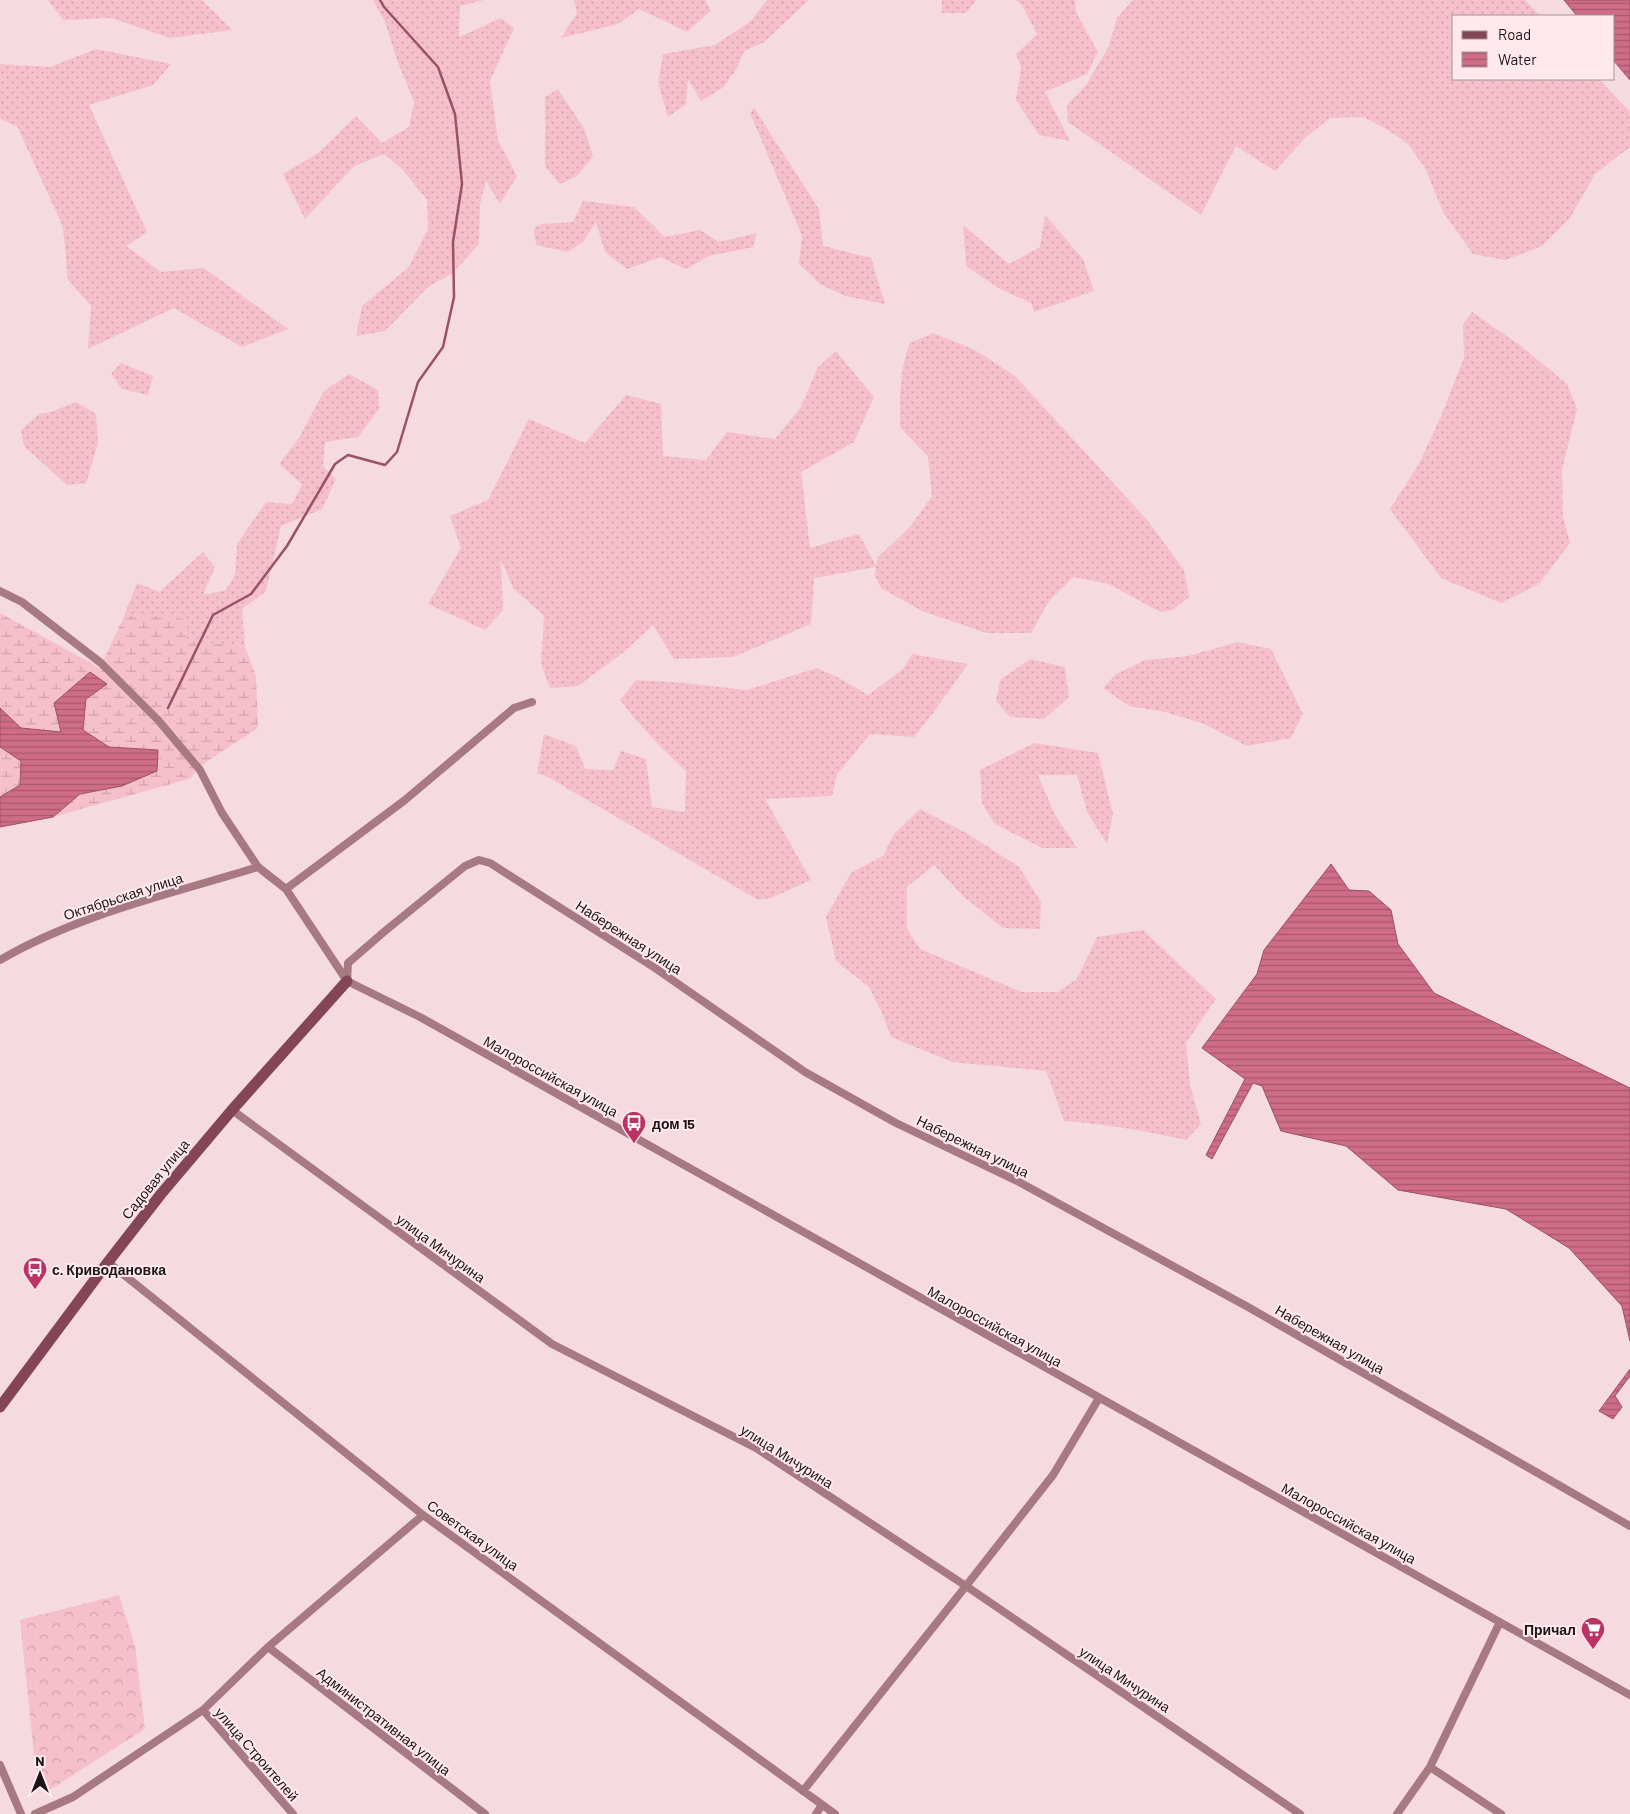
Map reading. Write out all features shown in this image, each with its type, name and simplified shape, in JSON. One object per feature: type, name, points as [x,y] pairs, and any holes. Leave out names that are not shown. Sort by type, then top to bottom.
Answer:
[{"type":"street","points":[[0,591],[22,602],[101,663],[158,720],[200,770],[222,814],[258,867],[286,889],[347,981]]},
{"type":"street","points":[[286,889],[405,800],[514,708],[532,702]]},
{"type":"street","name":"Набережная улица","points":[[347,981],[348,964],[385,931],[465,866],[479,860],[490,863],[656,968],[804,1072],[896,1123],[1019,1182],[1248,1307],[1630,1526]]},
{"type":"street","name":"Октябрьская улица","points":[[0,960],[60,929],[258,867]]},
{"type":"street","name":"Садовая улица","points":[[0,1407],[108,1262],[232,1110],[347,981]]},
{"type":"street","name":"Малороссийская улица","points":[[347,981],[420,1017],[1630,1695]]},
{"type":"street","name":"улица Мичурина","points":[[232,1110],[552,1344],[756,1448],[966,1586],[1300,1814]]},
{"type":"street","name":"Советская улица","points":[[108,1262],[422,1515],[835,1814]]},
{"type":"street","points":[[803,1791],[966,1586],[1052,1474],[1099,1398]]},
{"type":"street","points":[[35,1814],[73,1798],[203,1710],[268,1647],[422,1515]]},
{"type":"street","points":[[1398,1814],[1430,1767],[1500,1622]]},
{"type":"street","name":"Административная улица","points":[[268,1647],[485,1814]]},
{"type":"street","name":"улица Строителей","points":[[203,1710],[293,1814]]},
{"type":"street","points":[[0,1765],[21,1814]]},
{"type":"street","points":[[1430,1767],[1501,1814]]},
{"type":"street","points":[[816,1814],[822,1805]]},
{"type":"green space","points":[[48,0],[202,0],[232,30],[170,38],[111,18],[63,20]]},
{"type":"green space","points":[[373,0],[484,0],[460,6],[459,37],[501,18],[514,28],[490,81],[498,140],[517,176],[500,204],[486,181],[480,204],[479,244],[453,273],[428,287],[385,331],[356,336],[362,306],[409,267],[428,229],[427,200],[402,169],[384,154],[354,166],[305,219],[283,174],[318,153],[356,116],[382,143],[409,127],[414,102],[398,63],[385,22]]},
{"type":"green space","points":[[574,0],[705,0],[711,11],[687,32],[639,9],[618,24],[561,38],[577,13]]},
{"type":"green space","points":[[767,0],[809,0],[764,42],[744,51],[738,66],[724,87],[701,101],[688,79],[686,104],[668,117],[658,83],[663,54],[715,45],[751,21]]},
{"type":"green space","points":[[942,0],[976,0],[966,13],[942,13]]},
{"type":"green space","points":[[1016,0],[1075,0],[1076,12],[1098,52],[1087,74],[1045,92],[1070,141],[1039,135],[1016,100],[1021,67],[1016,54],[1037,34],[1022,5]]},
{"type":"green space","points":[[1133,0],[1525,0],[1539,15],[1452,15],[1452,80],[1600,80],[1630,112],[1630,147],[1595,174],[1570,218],[1542,246],[1505,260],[1473,254],[1443,212],[1425,168],[1408,144],[1364,117],[1330,118],[1306,137],[1275,171],[1236,146],[1201,215],[1068,122],[1067,105],[1086,85],[1108,48],[1117,18]]},
{"type":"green space","points":[[96,49],[171,64],[153,85],[89,105],[147,232],[126,246],[161,272],[204,268],[288,329],[242,347],[174,308],[88,349],[91,306],[68,280],[63,227],[17,126],[0,119],[0,64],[50,67]]},
{"type":"green space","points":[[558,89],[585,130],[593,157],[577,176],[560,184],[545,166],[545,97]]},
{"type":"green space","points":[[754,108],[819,209],[823,246],[871,258],[885,304],[845,296],[820,284],[799,264],[802,236],[750,113]]},
{"type":"green space","points":[[583,201],[634,207],[665,237],[700,230],[719,242],[757,233],[753,247],[709,256],[686,269],[660,257],[627,269],[605,252],[596,222],[584,241],[568,252],[536,245],[534,228],[542,224],[573,222]]},
{"type":"green space","points":[[1045,215],[1083,259],[1094,291],[1034,312],[1031,303],[1000,289],[966,266],[963,225],[1009,264],[1040,247]]},
{"type":"green space","points":[[1472,312],[1521,346],[1567,384],[1577,409],[1562,470],[1563,517],[1570,543],[1539,584],[1501,603],[1441,578],[1390,509],[1419,464],[1441,416],[1464,358],[1463,325]]},
{"type":"green space","points":[[933,333],[975,350],[1015,376],[1149,522],[1184,570],[1189,597],[1173,610],[1160,612],[1109,584],[1073,577],[1049,601],[1031,633],[986,633],[922,611],[881,588],[875,576],[876,567],[814,578],[811,624],[733,657],[674,659],[653,625],[624,652],[578,686],[550,688],[541,664],[544,616],[513,588],[501,560],[503,610],[485,630],[428,604],[461,548],[450,516],[488,500],[529,419],[585,443],[626,395],[661,404],[663,456],[706,460],[727,432],[775,439],[801,407],[818,367],[836,351],[874,397],[854,442],[801,472],[810,548],[859,534],[876,566],[878,557],[910,527],[932,496],[928,457],[900,427],[900,406],[902,374],[910,343]]},
{"type":"green space","points":[[121,363],[153,376],[148,395],[122,389],[111,374]]},
{"type":"green space","points":[[349,374],[378,390],[379,409],[358,437],[325,442],[323,466],[336,479],[322,509],[281,526],[266,591],[242,609],[245,647],[187,640],[124,616],[137,583],[159,592],[203,552],[215,567],[203,595],[226,590],[235,575],[237,544],[266,502],[292,504],[302,484],[279,464],[299,438],[324,391]]},
{"type":"green space","points":[[76,402],[96,414],[98,443],[86,483],[67,485],[24,446],[21,430],[39,414],[51,412]]},
{"type":"green space","points":[[0,613],[100,668],[124,616],[175,616],[187,621],[187,640],[245,647],[256,676],[258,728],[206,762],[189,779],[53,817],[80,794],[122,786],[158,750],[109,747],[83,730],[90,672],[61,732],[21,728],[0,708]]},
{"type":"green space","points":[[1238,642],[1271,649],[1303,714],[1291,738],[1247,746],[1202,723],[1165,712],[1129,706],[1103,688],[1116,674],[1145,660],[1188,656]]},
{"type":"green space","points":[[912,654],[968,664],[914,737],[870,734],[837,774],[832,796],[765,799],[811,880],[771,898],[758,900],[548,777],[537,773],[544,734],[576,746],[585,769],[613,770],[621,751],[646,759],[652,807],[685,812],[686,771],[635,719],[620,700],[636,680],[747,690],[817,668],[868,695],[903,669]]},
{"type":"green space","points":[[1030,659],[1065,667],[1069,697],[1044,719],[1010,717],[996,701],[1000,680]]},
{"type":"green space","points":[[1034,743],[1098,753],[1113,814],[1107,844],[1087,812],[1077,775],[1038,775],[1055,815],[1077,848],[1042,848],[995,824],[982,803],[980,770]]},
{"type":"green space","points":[[0,747],[21,760],[20,785],[0,797]]},
{"type":"green space","points":[[920,809],[968,834],[1019,867],[1041,902],[1040,929],[1003,928],[964,897],[934,865],[907,887],[907,928],[920,949],[1022,992],[1058,992],[1077,979],[1097,937],[1143,930],[1216,999],[1186,1043],[1190,1085],[1201,1124],[1186,1140],[1126,1128],[1064,1121],[1046,1071],[952,1062],[891,1037],[869,987],[836,961],[826,917],[851,873],[884,855],[893,835]]},
{"type":"green space","points":[[119,1595],[135,1646],[145,1729],[48,1791],[35,1765],[20,1620]]},
{"type":"water","points":[[1564,0],[1630,0],[1630,80],[1615,62],[1615,15],[1576,15]]},
{"type":"water","points":[[90,672],[107,684],[86,699],[83,730],[109,747],[158,750],[157,771],[122,786],[80,794],[53,817],[0,827],[0,797],[20,785],[21,761],[0,747],[0,708],[21,728],[61,732],[54,703]]},
{"type":"water","points":[[1331,864],[1349,890],[1369,891],[1391,910],[1398,944],[1434,993],[1630,1088],[1630,1341],[1622,1306],[1569,1248],[1506,1209],[1398,1190],[1346,1146],[1281,1131],[1262,1086],[1253,1083],[1212,1159],[1206,1155],[1245,1079],[1202,1048],[1257,974],[1264,950]]},
{"type":"water","points":[[1630,1369],[1630,1376],[1615,1396],[1622,1407],[1613,1419],[1599,1411]]},
{"type":"waterway","points":[[168,708],[213,615],[251,594],[287,546],[335,464],[348,455],[385,465],[397,452],[418,382],[443,347],[454,297],[453,242],[462,184],[455,114],[438,67],[384,7],[380,0]]},
{"type":"place","name":"дом 15","points":[[634,1144]]},
{"type":"place","name":"с. Криводановка","points":[[35,1290]]},
{"type":"place","name":"Причал","points":[[1593,1650]]}]
